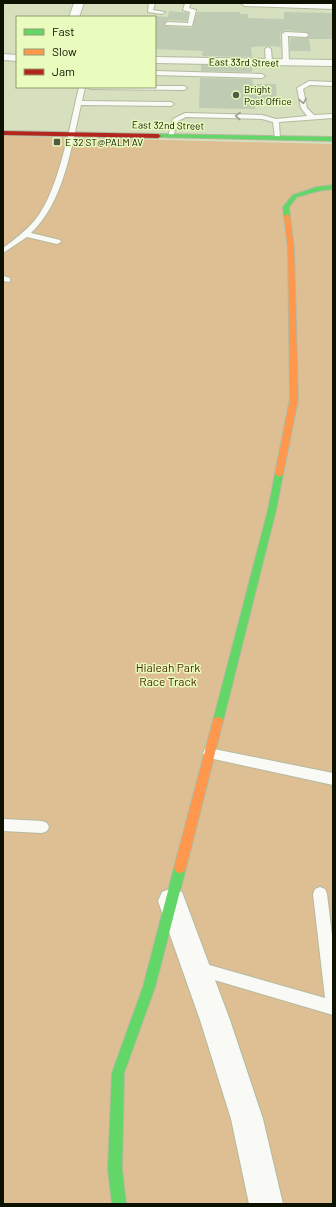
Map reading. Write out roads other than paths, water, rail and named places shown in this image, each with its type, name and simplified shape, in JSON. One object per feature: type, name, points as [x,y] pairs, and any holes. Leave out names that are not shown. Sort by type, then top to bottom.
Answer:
[{"type":"street","points":[[74,16],[79,3]]},
{"type":"street","points":[[245,3],[333,6]]},
{"type":"street","points":[[3,57],[16,58]]},
{"type":"street","name":"East 33rd Street","points":[[156,60],[333,63]]},
{"type":"street","name":"East 32nd Street","points":[[3,133],[333,139]]},
{"type":"street","points":[[119,1204],[115,1169],[118,1073],[149,987],[172,901],[272,510],[294,399],[291,249],[286,206],[295,196],[317,189],[333,187]]},
{"type":"street","points":[[172,901],[215,1020],[247,1119],[266,1204]]},
{"type":"lane","points":[[152,3],[150,12],[162,12]]},
{"type":"lane","points":[[168,24],[190,25],[193,10],[186,10],[188,3]]},
{"type":"lane","points":[[286,62],[285,34],[306,35]]},
{"type":"lane","points":[[268,49],[269,62]]},
{"type":"lane","points":[[156,73],[262,76]]},
{"type":"lane","points":[[312,117],[304,108],[300,88],[309,83],[333,84]]},
{"type":"lane","points":[[3,251],[25,234],[42,216],[57,183],[82,88]]},
{"type":"lane","points":[[156,88],[184,88]]},
{"type":"lane","points":[[78,103],[170,104]]},
{"type":"lane","points":[[171,136],[175,120],[185,115],[262,117],[276,121],[333,116]]},
{"type":"lane","points":[[276,121],[278,138]]},
{"type":"lane","points":[[25,234],[57,242]]},
{"type":"lane","points":[[209,753],[333,779]]},
{"type":"lane","points":[[3,825],[42,827]]},
{"type":"lane","points":[[320,894],[333,1004]]},
{"type":"lane","points":[[196,968],[333,1008]]},
{"type":"place","name":"Bright Post Office","points":[[236,95]]},
{"type":"place","name":"E 32 ST@PALM AV","points":[[57,142]]},
{"type":"park label","name":"Hialeah Park Race Track","points":[[168,674]]}]
